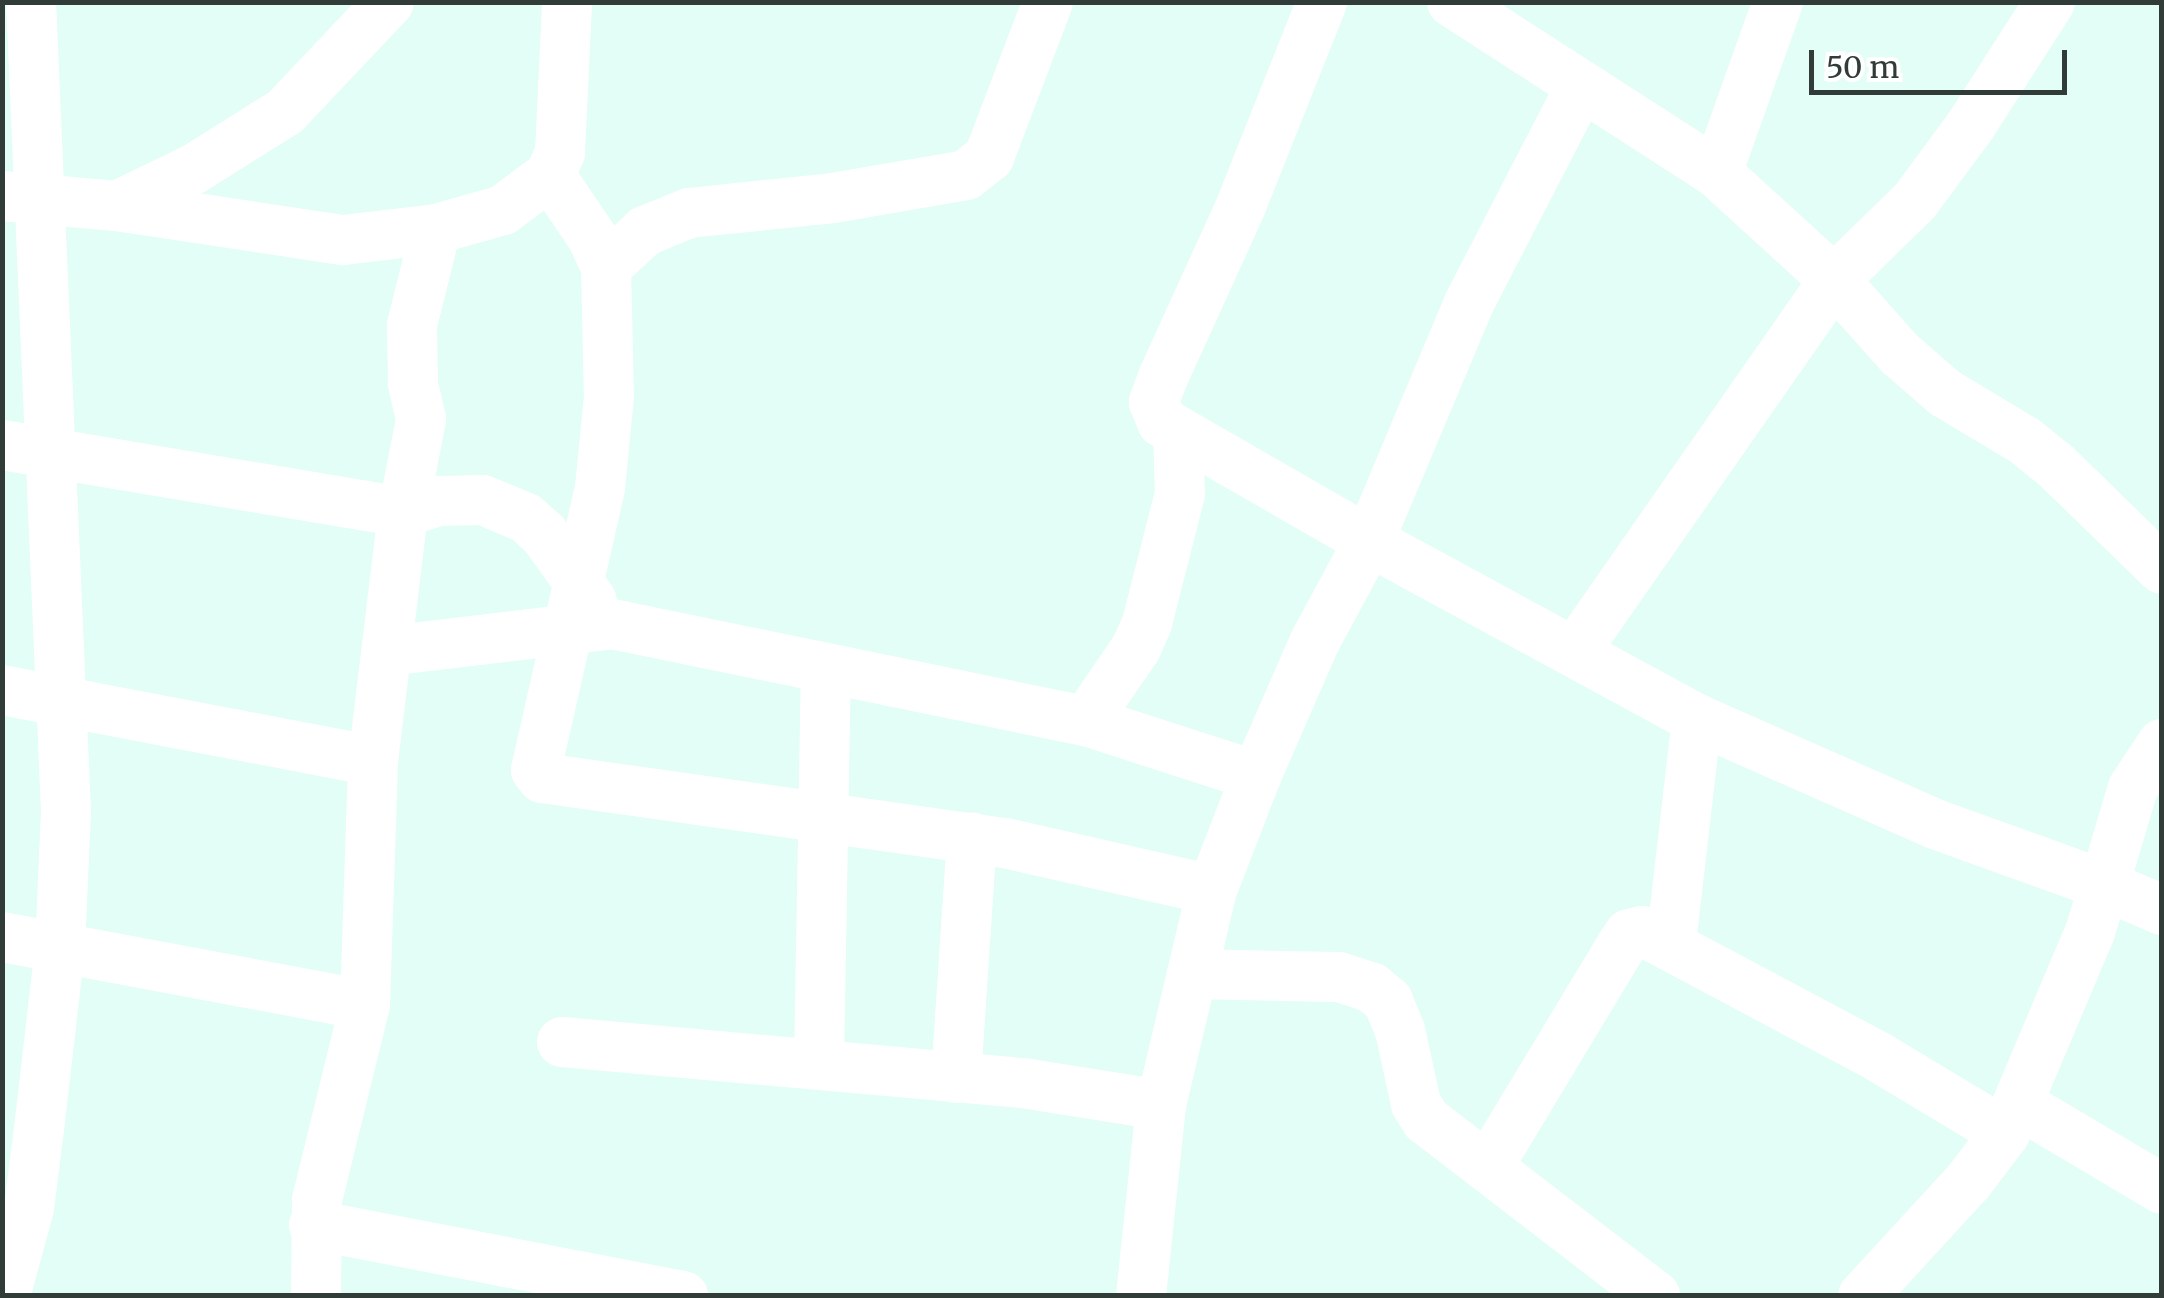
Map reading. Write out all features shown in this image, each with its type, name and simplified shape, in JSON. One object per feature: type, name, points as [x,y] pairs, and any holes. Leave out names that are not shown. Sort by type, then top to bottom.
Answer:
[{"type":"street","points":[[5,1296],[16,1206],[60,948],[66,812],[52,454],[22,197],[31,2]]},
{"type":"street","points":[[117,206],[194,170],[284,112],[389,2]]},
{"type":"street","points":[[22,197],[117,206],[343,240],[436,229],[503,210],[526,198],[550,175],[560,153],[567,2]]},
{"type":"street","points":[[599,252],[689,213],[833,198],[966,175],[989,157],[1048,2]]},
{"type":"street","points":[[1322,2],[1241,206],[1154,402],[1162,422],[1369,541],[1697,719],[1936,824],[2162,910]]},
{"type":"street","points":[[1452,2],[1518,22],[1580,88],[1716,173],[1834,280],[1900,354],[1946,393],[2054,465],[2162,569]]},
{"type":"street","points":[[1716,173],[1778,2]]},
{"type":"street","points":[[1576,650],[1834,280],[1915,200],[1972,125],[2040,5]]},
{"type":"street","points":[[1140,1296],[1161,1105],[1212,890],[1256,776],[1315,641],[1369,541],[1468,304],[1580,88]]},
{"type":"street","points":[[550,175],[599,252],[609,396],[587,612],[536,770],[542,778],[972,838],[1043,850],[1212,890]]},
{"type":"street","points":[[316,1296],[314,1225],[365,1006],[373,761],[403,512],[421,419],[412,383],[412,325],[436,229]]},
{"type":"street","points":[[1086,721],[1136,648],[1147,623],[1180,494],[1178,432]]},
{"type":"street","points":[[2,445],[403,512],[440,502],[483,500],[512,512],[544,534],[587,612]]},
{"type":"street","points":[[386,650],[587,612],[826,671],[1086,721],[1256,776]]},
{"type":"street","points":[[819,1064],[826,671]]},
{"type":"street","points":[[2,690],[63,698],[373,761]]},
{"type":"street","points":[[1670,944],[1697,719]]},
{"type":"street","points":[[1863,1296],[1968,1182],[2012,1118],[2090,932],[2133,788],[2162,744]]},
{"type":"street","points":[[956,1078],[972,838]]},
{"type":"street","points":[[1489,1165],[1629,934],[1642,932],[2162,1189]]},
{"type":"street","points":[[2,937],[365,1006]]},
{"type":"street","points":[[1192,974],[1339,976],[1372,988],[1388,1001],[1400,1030],[1416,1104],[1426,1120],[1655,1296]]},
{"type":"street","points":[[562,1042],[956,1078],[1161,1105]]},
{"type":"street","points":[[314,1225],[682,1296]]}]
